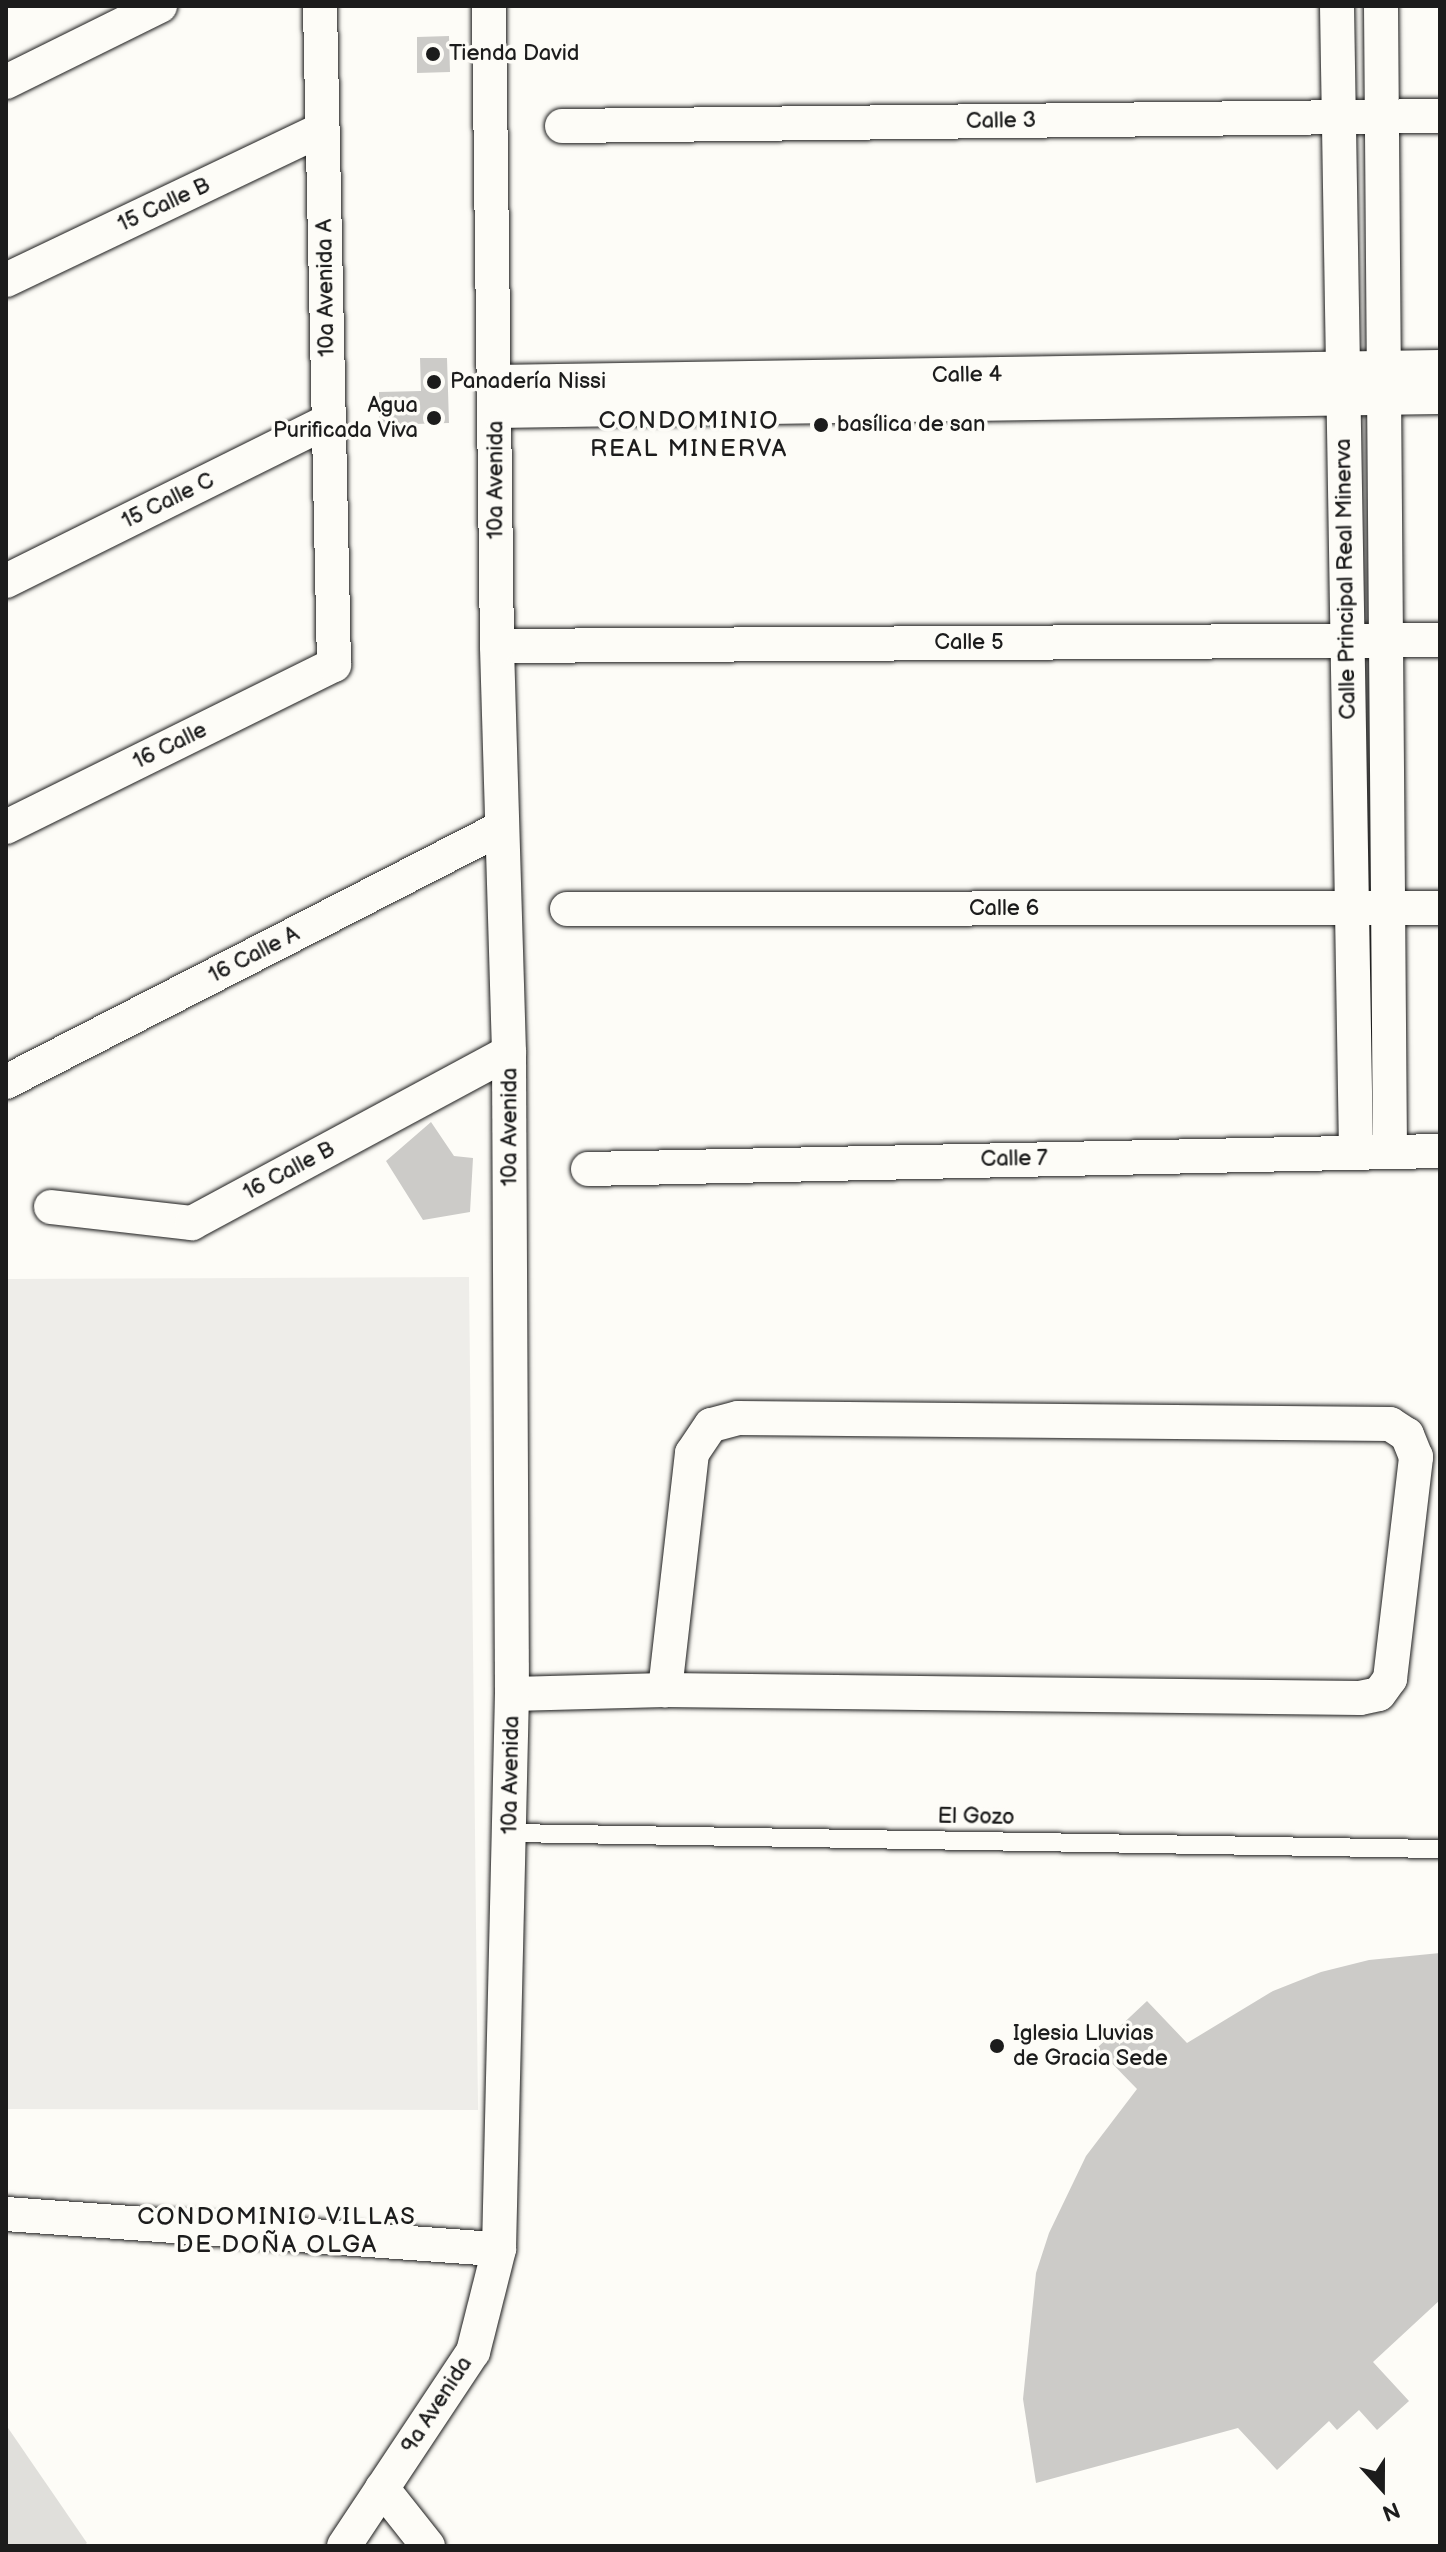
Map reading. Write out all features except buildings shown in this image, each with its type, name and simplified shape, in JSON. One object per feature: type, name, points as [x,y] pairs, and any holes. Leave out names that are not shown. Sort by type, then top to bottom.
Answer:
[{"type":"street","points":[[6,82],[160,6]]},
{"type":"street","name":"10a Avenida A","points":[[320,6],[334,665]]},
{"type":"street","name":"10a Avenida","points":[[489,6],[497,646],[509,1052],[512,1694],[499,2249]]},
{"type":"street","name":"Calle Principal Real Minerva","points":[[1337,6],[1356,1152]]},
{"type":"street","name":"Calle Principal Real Minerva","points":[[1381,6],[1390,1151]]},
{"type":"street","name":"Calle 3","points":[[562,126],[1440,116]]},
{"type":"street","name":"15 Calle B","points":[[6,280],[322,129]]},
{"type":"street","name":"Calle 4","points":[[495,397],[1384,383],[1440,367]]},
{"type":"street","name":"Calle 4","points":[[1384,383],[1440,397]]},
{"type":"street","name":"15 Calle C","points":[[6,581],[329,421]]},
{"type":"street","name":"Calle 5","points":[[497,646],[1440,640]]},
{"type":"street","name":"16 Calle","points":[[6,827],[334,665]]},
{"type":"street","name":"16 Calle A","points":[[6,1082],[501,828]]},
{"type":"street","name":"Calle 6","points":[[567,909],[1440,908]]},
{"type":"street","name":"16 Calle B","points":[[51,1207],[192,1223],[509,1052]]},
{"type":"street","name":"Calle 7","points":[[588,1169],[1440,1151]]},
{"type":"street","points":[[512,1694],[665,1690],[1360,1698],[1379,1694],[1390,1679],[1416,1457],[1407,1435],[1390,1424],[738,1418],[711,1425],[692,1453],[665,1690]]},
{"type":"street","points":[[6,2214],[499,2249]]},
{"type":"street","name":"9a Avenida","points":[[360,2538],[382,2488],[473,2352],[499,2249]]},
{"type":"street","points":[[382,2488],[428,2546]]},
{"type":"lane","name":"El Gozo","points":[[511,1833],[1440,1849]]},
{"type":"shaded area","points":[[469,1277],[478,2110],[6,2109],[6,1279]]},
{"type":"shaded area","points":[[6,2425],[87,2543],[83,2546],[6,2546]]},
{"type":"place","name":"Tienda David","points":[[433,54]]},
{"type":"place","name":"Panadería Nissi","points":[[434,382]]},
{"type":"place","name":"Agua Purificada Viva","points":[[434,418]]},
{"type":"place","name":"basílica de san","points":[[821,425]]},
{"type":"place","name":"Iglesia Lluvias de Gracia Sede","points":[[997,2046]]},
{"type":"district","name":"CONDOMINIO REAL MINERVA","points":[[689,435]]},
{"type":"district","name":"CONDOMINIO VILLAS DE DOÑA OLGA","points":[[277,2231]]}]
